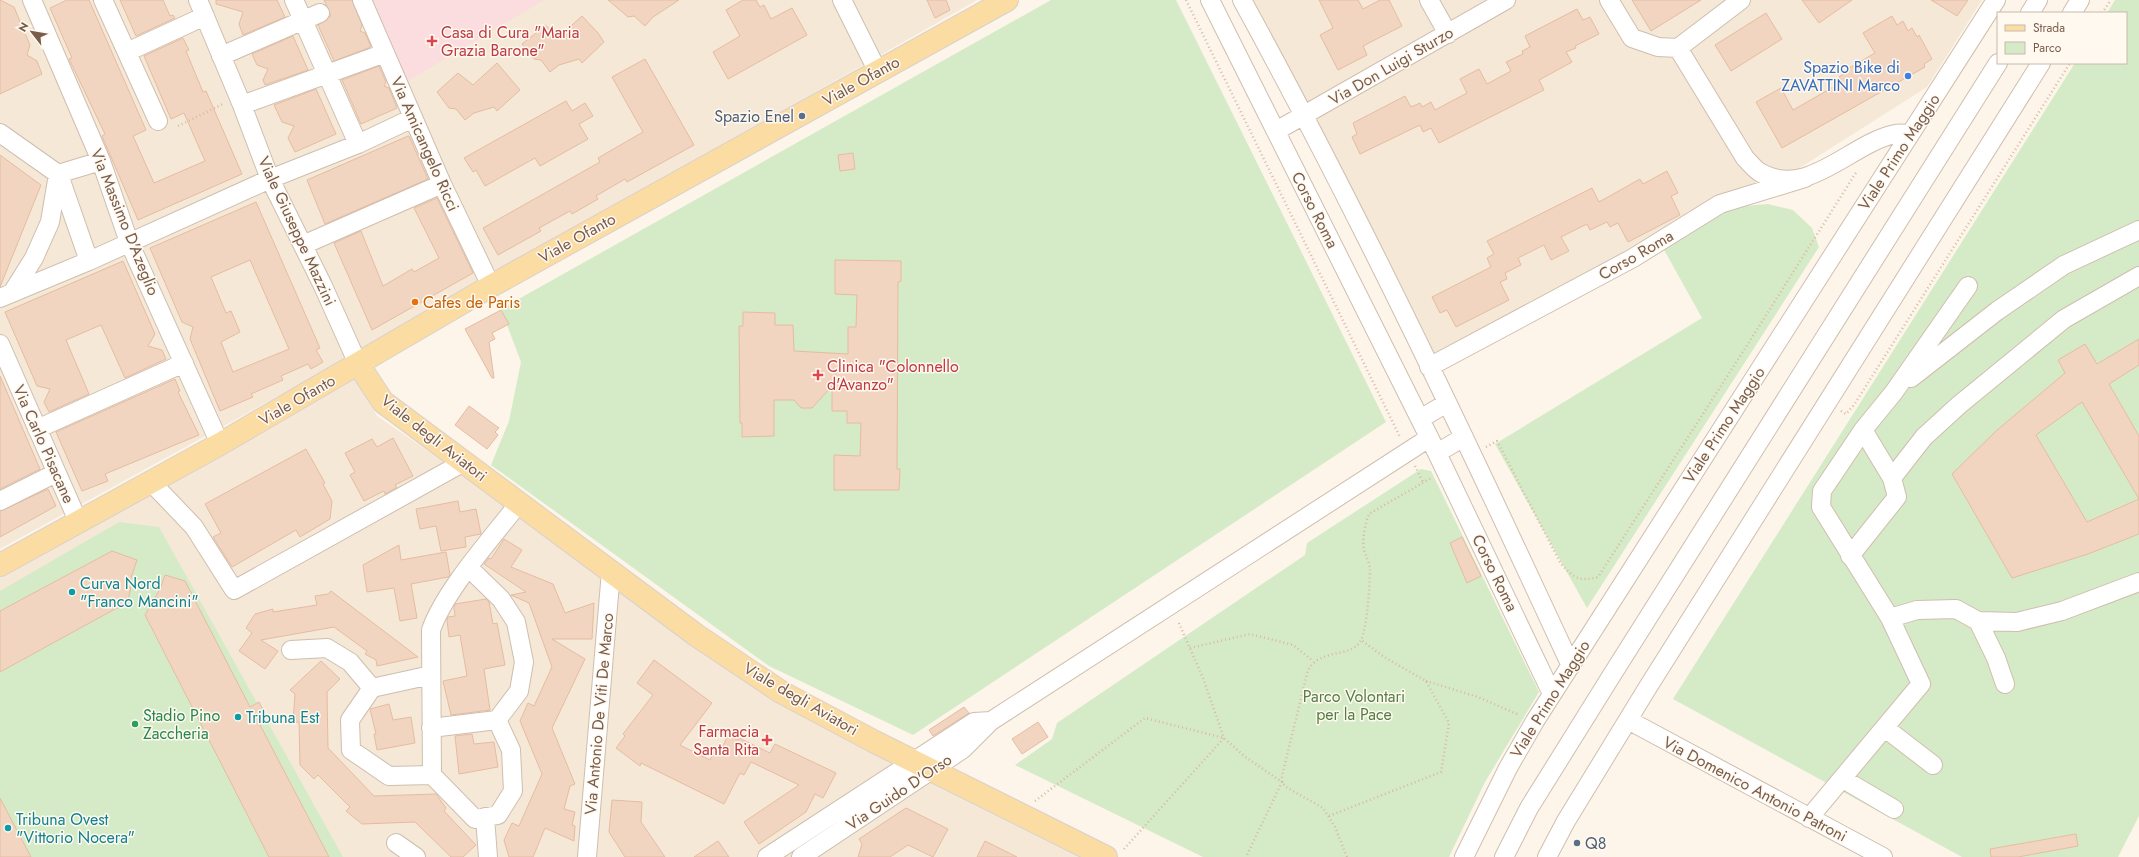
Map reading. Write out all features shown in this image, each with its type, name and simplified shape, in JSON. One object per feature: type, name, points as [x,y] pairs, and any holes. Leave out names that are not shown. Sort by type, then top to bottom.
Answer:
[{"type":"main road","name":"Viale Ofanto","points":[[0,565],[220,444],[491,286],[1007,0]]},
{"type":"main road","name":"Viale degli Aviatori","points":[[358,364],[383,402],[696,635],[781,692],[922,765],[1103,854]]},
{"type":"street","name":"Via Massimo D'Azeglio","points":[[32,0],[101,161],[129,242],[220,444]]},
{"type":"street","points":[[103,0],[158,121]]},
{"type":"street","points":[[294,0],[358,144]]},
{"type":"street","name":"Via Amicangelo Ricci","points":[[362,0],[442,184],[491,286]]},
{"type":"street","points":[[842,0],[878,72]]},
{"type":"street","name":"Corso Roma","points":[[1210,0],[1420,419],[1552,694]]},
{"type":"street","name":"Corso Roma","points":[[1242,0],[1305,115],[1473,455],[1571,666]]},
{"type":"street","points":[[1429,0],[1448,34]]},
{"type":"street","name":"Via Don Luigi Sturzo","points":[[1276,131],[1506,0]]},
{"type":"street","points":[[1609,0],[1632,38],[1658,47],[1678,48],[1736,2]]},
{"type":"street","name":"Viale Primo Maggio","points":[[1464,857],[1508,768],[1535,721],[1996,0]]},
{"type":"street","points":[[2031,12],[2038,0]]},
{"type":"street","points":[[2073,12],[2080,0]]},
{"type":"street","points":[[127,52],[201,8]]},
{"type":"street","name":"Viale Giuseppe Mazzini","points":[[201,8],[270,178],[358,364]]},
{"type":"street","points":[[221,56],[320,12]]},
{"type":"street","points":[[1678,48],[1745,158],[1760,173],[1780,179],[1805,178],[1879,140],[1896,134],[1910,134]]},
{"type":"street","points":[[240,101],[328,75],[384,53]]},
{"type":"street","points":[[1504,857],[1529,808],[1997,64]]},
{"type":"street","points":[[1547,857],[1566,821],[1628,720],[2040,64]]},
{"type":"street","points":[[6,295],[90,261],[270,178],[358,144],[413,118]]},
{"type":"street","points":[[0,133],[58,174],[90,261]]},
{"type":"street","points":[[58,174],[101,161]]},
{"type":"street","points":[[6,295],[34,258],[50,222],[58,174]]},
{"type":"street","name":"Corso Roma","points":[[1429,367],[1633,258],[1720,204],[1805,178]]},
{"type":"street","points":[[303,245],[442,184]]},
{"type":"street","points":[[1894,392],[1997,311],[2064,265],[2139,230]]},
{"type":"street","points":[[1892,478],[1924,437],[1959,405],[2057,324],[2139,276]]},
{"type":"street","points":[[1809,818],[1921,684],[1890,618],[1820,508],[1822,491],[1863,430],[1894,392],[1968,286]]},
{"type":"street","name":"Via Carlo Pisacane","points":[[1,350],[78,521]]},
{"type":"street","points":[[37,429],[184,363]]},
{"type":"street","points":[[1420,419],[1447,403]]},
{"type":"street","points":[[1850,556],[1897,497],[1892,478],[1863,430]]},
{"type":"street","points":[[922,765],[974,722],[992,721],[1172,606],[1407,452],[1464,437]]},
{"type":"street","points":[[151,482],[194,527],[234,590],[464,462]]},
{"type":"street","points":[[0,501],[56,473]]},
{"type":"street","points":[[497,720],[511,750],[513,791],[498,815],[475,819],[432,775],[431,630],[437,614],[469,568],[518,503]]},
{"type":"street","points":[[431,728],[497,720],[519,691],[524,662],[516,622],[501,600],[469,568]]},
{"type":"street","name":"Via Antonio De Viti De Marco","points":[[587,857],[611,571]]},
{"type":"street","points":[[1890,618],[1917,610],[1956,609],[1978,622],[2016,622],[2062,611],[2139,582]]},
{"type":"street","points":[[1978,622],[1996,658],[2005,684]]},
{"type":"street","points":[[291,650],[327,648],[350,662],[372,688]]},
{"type":"street","points":[[431,675],[372,688],[350,720],[351,750],[389,776],[432,775]]},
{"type":"street","name":"Via Domenico Antonio Patroni","points":[[1628,720],[1883,857]]},
{"type":"street","points":[[1885,728],[1933,765]]},
{"type":"street","name":"Via Guido D'Orso","points":[[767,857],[788,851],[922,765]]},
{"type":"street","name":"Via Guido D'Orso","points":[[801,857],[922,765]]},
{"type":"street","points":[[1843,779],[1894,809]]},
{"type":"street","points":[[485,817],[488,857]]},
{"type":"street","points":[[396,843],[416,857]]},
{"type":"path","points":[[1186,0],[1423,482]]},
{"type":"path","points":[[2103,12],[2110,0]]},
{"type":"path","points":[[178,126],[240,101]]},
{"type":"path","points":[[1473,455],[1497,441],[1561,564],[1574,577],[1588,579],[1598,576],[1861,165]]},
{"type":"path","points":[[1246,857],[1282,782],[1308,670],[1313,661],[1322,656],[1348,651],[1361,640],[1364,630],[1370,571],[1364,548],[1369,514],[1445,470]]},
{"type":"path","points":[[1172,606],[1203,678],[1224,738]]},
{"type":"path","points":[[1190,648],[1250,634],[1293,645],[1313,661]]},
{"type":"path","points":[[1361,640],[1384,657],[1426,681],[1478,697],[1535,721]]},
{"type":"path","points":[[1329,816],[1441,772],[1449,723],[1426,681]]},
{"type":"path","points":[[1018,813],[1145,718],[1224,738],[1244,756],[1282,782],[1286,787],[1323,808],[1329,816],[1347,857]]},
{"type":"path","points":[[1103,854],[1224,738]]},
{"type":"shaded area","points":[[0,0],[977,0],[378,341],[0,549]]},
{"type":"shaded area","name":"Casa di Cura \"Maria Grazia Barone\"","points":[[371,0],[544,0],[406,82]]},
{"type":"shaded area","points":[[1253,0],[1982,0],[1927,87],[1798,169],[1683,218],[1434,360]]},
{"type":"shaded area","points":[[355,377],[377,416],[523,516],[785,703],[1087,857],[0,857],[0,572]]},
{"type":"green space","points":[[1051,0],[1176,0],[1386,422],[913,735],[769,666],[491,465],[509,421],[521,362],[501,309]]},
{"type":"green space","points":[[2115,0],[2139,0],[2139,816],[2118,857],[1962,857],[1673,699],[2074,64],[2127,64],[2127,12],[2108,12]]},
{"type":"green space","points":[[1768,204],[1793,210],[1812,228],[1819,247],[1587,608],[1495,444],[1702,318],[1663,248],[1734,207]]},
{"type":"green space","name":"Parco Volontari per la Pace","points":[[1421,469],[1431,471],[1539,692],[1485,782],[1449,857],[1203,857],[1015,765],[1052,739],[1057,723],[1305,555],[1307,543]]},
{"type":"green space","name":"Stadio Pino Zaccheria","points":[[119,522],[159,527],[343,857],[0,857],[0,591]]},
{"type":"building","points":[[0,0],[14,7],[30,45],[27,55],[37,61],[42,74],[0,94]]},
{"type":"building","points":[[67,0],[89,0],[146,130],[133,136],[154,183],[205,161],[184,113],[171,119],[144,56],[183,38],[189,50],[186,51],[203,92],[206,91],[242,174],[138,220],[102,136],[105,134],[69,59],[72,58],[50,8]]},
{"type":"building","points":[[120,0],[163,0],[170,16],[173,15],[175,18],[136,36]]},
{"type":"building","points":[[216,0],[277,0],[285,17],[243,35],[239,24],[243,12],[216,4]]},
{"type":"building","points":[[324,0],[352,0],[362,25],[360,31],[365,33],[371,47],[334,61],[318,25],[331,16]]},
{"type":"building","points":[[608,0],[679,0],[653,17],[645,26],[634,16],[628,17]]},
{"type":"building","points":[[743,0],[756,0],[760,7],[764,5],[771,19],[792,8],[807,35],[728,79],[713,52],[740,36],[726,10]]},
{"type":"building","points":[[927,0],[946,0],[950,10],[935,18]]},
{"type":"building","points":[[1319,0],[1358,0],[1363,9],[1380,0],[1389,0],[1402,26],[1363,46],[1367,55],[1338,70],[1320,35],[1333,28]]},
{"type":"building","points":[[1632,0],[1701,0],[1651,31]]},
{"type":"building","points":[[1802,0],[1852,0],[1819,23]]},
{"type":"building","points":[[1931,0],[1968,0],[1957,16]]},
{"type":"building","points":[[1577,9],[1583,20],[1590,17],[1599,34],[1575,46],[1576,48],[1566,52],[1572,62],[1539,80],[1544,90],[1439,143],[1431,128],[1423,132],[1420,125],[1360,154],[1352,137],[1357,134],[1353,123],[1405,96],[1411,107],[1420,103],[1422,107],[1431,102],[1435,110],[1467,93],[1460,79],[1479,69],[1487,84],[1511,71],[1506,62],[1523,54],[1522,51],[1530,47],[1525,36]]},
{"type":"building","points":[[1766,13],[1782,39],[1731,71],[1715,45]]},
{"type":"building","points":[[582,16],[598,33],[604,42],[582,63],[579,59],[559,65],[550,72],[541,60],[534,59],[522,44],[536,33],[544,24],[559,37]]},
{"type":"building","points":[[1892,16],[1897,25],[1903,21],[1908,31],[1912,28],[1917,37],[1919,35],[1932,59],[1924,64],[1925,67],[1782,148],[1756,102],[1781,88],[1793,110],[1842,82],[1839,77],[1847,72],[1846,70],[1875,53],[1863,33]]},
{"type":"building","points":[[293,36],[308,70],[265,85],[263,80],[268,69],[257,65],[252,54]]},
{"type":"building","points":[[645,59],[694,145],[627,182],[625,179],[596,196],[598,199],[572,214],[570,211],[539,228],[541,231],[498,255],[483,228],[600,162],[598,158],[643,132],[612,77]]},
{"type":"building","points":[[497,63],[520,90],[497,111],[494,107],[474,113],[465,120],[456,109],[449,108],[437,92],[458,73],[473,85]]},
{"type":"building","points":[[379,66],[386,82],[384,86],[389,88],[397,108],[361,124],[342,80]]},
{"type":"building","points":[[316,89],[336,134],[295,152],[288,138],[294,126],[282,122],[274,105]]},
{"type":"building","points":[[566,101],[572,111],[585,103],[593,116],[579,124],[588,139],[540,166],[535,158],[485,186],[476,170],[473,172],[464,158]]},
{"type":"building","points":[[408,136],[428,179],[325,224],[307,180]]},
{"type":"building","points":[[853,153],[855,169],[840,171],[838,155]]},
{"type":"building","points":[[0,155],[41,185],[0,287]]},
{"type":"building","points":[[1667,171],[1678,193],[1671,196],[1680,215],[1628,242],[1618,223],[1610,227],[1607,222],[1590,230],[1587,224],[1561,237],[1569,251],[1551,260],[1544,245],[1518,258],[1521,265],[1505,273],[1507,279],[1500,282],[1509,300],[1456,327],[1447,310],[1440,313],[1432,297],[1491,267],[1487,258],[1494,254],[1487,241],[1592,188],[1599,202],[1640,179],[1643,184]]},
{"type":"building","points":[[437,198],[473,273],[372,330],[334,243],[361,231],[383,286],[412,269],[414,272],[439,258],[414,208]]},
{"type":"building","points":[[256,202],[320,348],[316,350],[323,362],[311,369],[308,364],[281,376],[283,380],[251,394],[253,397],[220,411],[190,339],[193,327],[182,322],[150,248]],"holes":[[[250,260],[289,349],[233,372],[221,342],[240,332],[231,311],[226,313],[211,277]]]},
{"type":"building","name":"Clinica \"Colonnello d'Avanzo\"","points":[[835,260],[901,261],[901,281],[898,282],[897,469],[900,469],[899,490],[834,490],[834,455],[860,456],[861,423],[847,423],[847,411],[832,411],[832,386],[812,408],[801,408],[794,400],[774,400],[774,436],[742,437],[742,423],[740,423],[739,326],[743,326],[743,312],[775,313],[775,325],[793,325],[794,351],[848,354],[848,327],[856,327],[857,295],[835,294]]},
{"type":"building","points":[[123,261],[155,334],[148,346],[162,350],[166,359],[125,378],[101,325],[66,340],[89,394],[49,412],[44,402],[50,389],[37,386],[5,312]]},
{"type":"building","points":[[501,310],[509,324],[492,333],[495,339],[489,342],[494,378],[492,378],[465,329]]},
{"type":"building","points":[[2139,339],[2139,365],[2109,384],[2139,436],[2139,499],[2139,534],[2088,554],[2012,578],[1952,474],[1996,431],[2065,373],[2058,360],[2085,344],[2097,364]],"holes":[[[2082,402],[2139,499],[2087,522],[2036,435]]]},
{"type":"building","points":[[0,376],[40,469],[0,489]]},
{"type":"building","points":[[175,379],[180,391],[178,392],[199,435],[105,474],[108,481],[82,491],[56,432]]},
{"type":"building","points":[[469,406],[499,428],[495,432],[498,435],[487,449],[455,425]]},
{"type":"building","points":[[393,438],[413,476],[395,485],[397,487],[385,494],[384,491],[364,501],[350,475],[355,472],[345,453],[372,439],[377,447]]},
{"type":"building","points":[[306,449],[325,483],[323,484],[332,501],[330,519],[300,537],[296,530],[232,567],[213,537],[221,533],[205,504]]},
{"type":"building","points":[[48,489],[56,506],[0,537],[0,511]]},
{"type":"building","points":[[458,501],[460,512],[476,509],[481,534],[465,537],[466,547],[441,551],[436,526],[420,529],[416,509]]},
{"type":"building","points":[[1462,537],[1481,576],[1467,583],[1450,543]]},
{"type":"building","points":[[504,539],[522,550],[511,567],[553,584],[565,613],[594,603],[592,639],[552,639],[585,659],[552,728],[575,784],[570,786],[564,809],[575,812],[572,825],[575,826],[574,841],[545,828],[533,857],[509,857],[504,840],[512,823],[519,826],[542,774],[520,721],[528,703],[534,706],[552,667],[529,603],[511,595],[526,592],[484,564],[489,558],[491,559]]},
{"type":"building","points":[[399,545],[401,560],[446,552],[450,575],[448,577],[411,584],[417,618],[400,621],[394,588],[367,592],[363,565]]},
{"type":"building","name":"Curva Nord \"Franco Mancini\"","points":[[112,551],[137,560],[128,587],[131,587],[127,605],[115,609],[0,672],[0,611]]},
{"type":"building","points":[[165,575],[185,581],[250,707],[259,702],[266,715],[258,721],[329,857],[269,857],[145,615],[160,589]]},
{"type":"building","points":[[331,591],[418,657],[377,666],[376,660],[365,654],[367,651],[334,627],[261,640],[278,651],[265,669],[239,651],[252,633],[246,628],[255,614],[273,609],[273,612],[317,605],[315,596],[328,594]]},
{"type":"building","points":[[486,599],[489,602],[493,624],[497,623],[505,665],[484,669],[490,710],[451,715],[443,681],[467,676],[460,635],[449,637],[447,620],[448,617],[455,616],[455,604]]},
{"type":"building","points":[[654,660],[712,703],[680,745],[710,760],[717,746],[722,748],[728,735],[738,740],[739,738],[770,753],[775,744],[836,773],[823,798],[815,794],[806,812],[759,844],[744,822],[799,785],[751,762],[744,775],[740,773],[724,804],[641,763],[640,766],[616,748],[625,736],[623,734],[653,695],[637,683]]},
{"type":"building","points":[[321,661],[340,679],[327,692],[328,748],[374,796],[436,794],[446,808],[444,811],[476,845],[463,857],[451,857],[415,822],[362,824],[346,811],[350,807],[318,775],[314,779],[300,765],[299,722],[293,722],[295,694],[290,690]]},
{"type":"building","points":[[389,704],[393,720],[411,717],[415,743],[377,750],[374,734],[376,734],[370,709]]},
{"type":"building","points":[[964,707],[969,713],[933,736],[929,730]]},
{"type":"building","points":[[1038,722],[1048,737],[1022,754],[1012,739]]},
{"type":"building","points":[[472,734],[474,744],[494,742],[498,767],[459,774],[455,736]]},
{"type":"building","name":"Tribuna Ovest \"Vittorio Nocera\"","points":[[0,798],[31,857],[0,857]]},
{"type":"building","points":[[612,800],[642,802],[641,822],[665,857],[625,857],[609,832]]},
{"type":"building","points":[[906,808],[948,829],[933,857],[908,845],[890,857],[858,857],[862,844],[859,839]]},
{"type":"building","points":[[2076,834],[2078,846],[2018,857],[1991,857],[1990,849]]},
{"type":"building","points":[[718,841],[729,857],[694,857]]},
{"type":"building","points":[[985,841],[1017,857],[977,857]]},
{"type":"place","name":"Casa di Cura \"Maria Grazia Barone\"","points":[[432,41]]},
{"type":"place","name":"Spazio Bike di ZAVATTINI Marco","points":[[1908,76]]},
{"type":"place","name":"Spazio Enel","points":[[802,116]]},
{"type":"place","name":"Cafes de Paris","points":[[415,302]]},
{"type":"place","name":"Clinica \"Colonnello d'Avanzo\"","points":[[818,375]]},
{"type":"place","name":"Curva Nord \"Franco Mancini\"","points":[[72,592]]},
{"type":"place","name":"Tribuna Est","points":[[238,717]]},
{"type":"place","name":"Stadio Pino Zaccheria","points":[[135,724]]},
{"type":"place","name":"Farmacia Santa Rita","points":[[767,740]]},
{"type":"place","name":"Tribuna Ovest \"Vittorio Nocera\"","points":[[8,828]]},
{"type":"place","name":"Q8","points":[[1577,843]]}]
